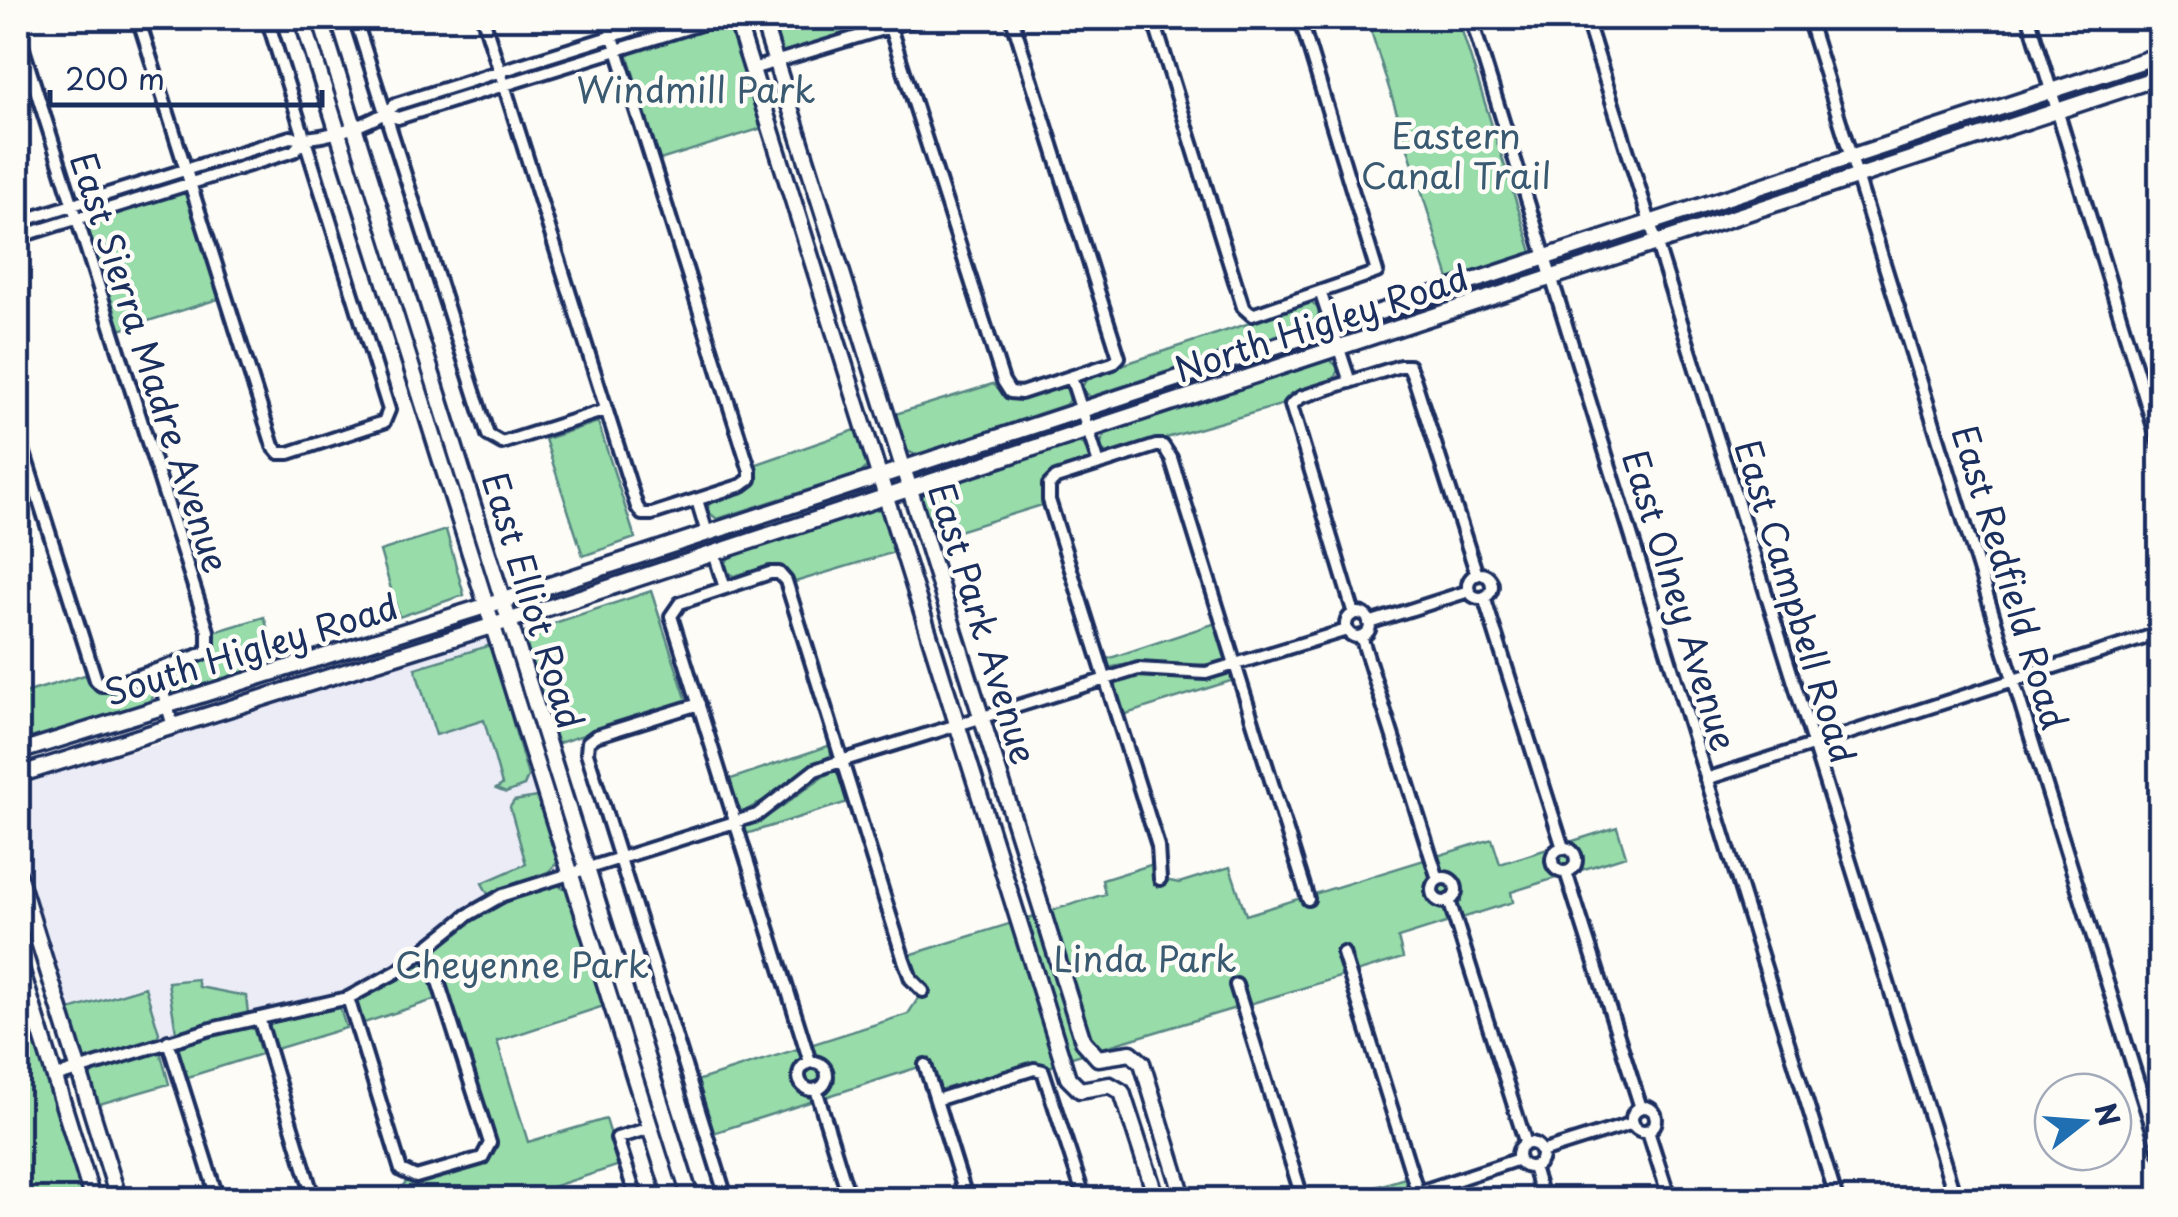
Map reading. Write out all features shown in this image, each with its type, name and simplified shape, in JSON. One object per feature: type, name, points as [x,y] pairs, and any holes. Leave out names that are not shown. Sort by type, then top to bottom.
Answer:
[{"type":"main road","name":"East Elliot Road","points":[[302,18],[345,127],[502,601],[501,623],[571,873],[673,1200]]},
{"type":"main road","name":"East Elliot Road","points":[[320,18],[345,127],[486,606],[501,623],[587,868],[691,1200]]},
{"type":"main road","name":"East Park Avenue","points":[[736,18],[1068,1078],[1080,1090],[1110,1085],[1122,1092],[1157,1200]]},
{"type":"main road","name":"East Park Avenue","points":[[762,18],[1083,1041],[1098,1058],[1131,1053],[1142,1064],[1184,1200]]},
{"type":"main road","name":"North Higley Road","points":[[502,601],[2160,55]]},
{"type":"main road","name":"North Higley Road","points":[[501,623],[2160,77]]},
{"type":"main road","name":"South Higley Road","points":[[18,752],[502,601]]},
{"type":"main road","name":"South Higley Road","points":[[18,775],[501,623]]},
{"type":"main road","points":[[18,874],[119,1200]]},
{"type":"main road","points":[[18,959],[93,1200]]},
{"type":"street","points":[[138,18],[273,446],[279,453],[389,418],[266,18]]},
{"type":"street","points":[[355,18],[482,417],[494,442],[606,410]]},
{"type":"street","points":[[482,18],[642,514],[697,500],[750,479],[607,18]]},
{"type":"street","points":[[18,222],[290,137],[305,139],[345,127],[385,114],[396,104],[670,18]]},
{"type":"street","points":[[385,114],[398,118],[720,18]]},
{"type":"street","points":[[752,69],[888,22],[919,18]]},
{"type":"street","points":[[888,22],[1010,392],[1021,393],[1119,357],[1012,18]]},
{"type":"street","points":[[1153,18],[1243,307],[1252,315],[1376,272],[1300,18]]},
{"type":"street","name":"East Olney Avenue","points":[[1470,18],[1836,1200]]},
{"type":"street","name":"East Campbell Road","points":[[1586,18],[1956,1200]]},
{"type":"street","name":"East Redfield Road","points":[[1808,18],[2160,1153]]},
{"type":"street","points":[[2030,18],[2160,447]]},
{"type":"street","name":"East Sierra Madre Avenue","points":[[18,33],[208,631],[208,652],[157,672]]},
{"type":"street","points":[[18,237],[294,151],[305,139]]},
{"type":"street","points":[[1321,294],[1350,382]]},
{"type":"street","points":[[1354,614],[1291,405],[1350,382],[1409,366],[1477,575],[1491,583],[1484,597],[1563,848],[1553,861],[1556,868],[1566,872],[1641,1108]]},
{"type":"street","points":[[1072,377],[1099,464]]},
{"type":"street","points":[[18,434],[101,685],[157,672],[173,726]]},
{"type":"street","points":[[1160,879],[1158,846],[1050,500],[1049,485],[1056,478],[1164,446],[1308,899]]},
{"type":"street","points":[[697,500],[707,534]]},
{"type":"street","points":[[714,553],[725,588]]},
{"type":"street","points":[[810,1062],[801,1069],[800,1078],[807,1088],[816,1089],[825,1081],[826,1071],[810,1062],[672,609],[725,588],[779,573],[786,582],[902,957],[910,979],[923,991]]},
{"type":"street","points":[[1477,575],[1469,582],[1469,590],[1476,598],[1484,597]]},
{"type":"street","points":[[1361,636],[1370,623],[1469,590]]},
{"type":"street","points":[[1347,630],[1347,620],[1354,614],[1362,614],[1370,623]]},
{"type":"street","points":[[55,1077],[168,1042],[348,998],[398,971],[468,915],[503,896],[736,822],[774,805],[815,770],[1138,669],[1206,672],[1347,630],[1361,636],[1438,879],[1433,895],[1441,901],[1449,900],[1526,1144],[1519,1159],[1395,1200]]},
{"type":"street","points":[[1706,779],[2160,633]]},
{"type":"street","points":[[699,704],[588,742],[587,753],[727,1200]]},
{"type":"street","points":[[348,998],[401,1170],[408,1177],[482,1158],[490,1142],[427,948]]},
{"type":"street","points":[[1343,952],[1419,1195]]},
{"type":"street","points":[[1236,986],[1303,1200]]},
{"type":"street","points":[[259,1018],[314,1200]]},
{"type":"street","points":[[168,1042],[218,1200]]},
{"type":"street","points":[[926,1065],[968,1200]]},
{"type":"street","points":[[936,1100],[1034,1069],[1043,1071],[1085,1200]]},
{"type":"street","points":[[816,1089],[850,1200]]},
{"type":"street","points":[[1633,1123],[1634,1113],[1641,1108],[1651,1110],[1656,1117],[1648,1130],[1670,1200]]},
{"type":"street","points":[[1633,1123],[1640,1130],[1648,1130]]},
{"type":"street","points":[[1533,1167],[1541,1152],[1633,1123]]},
{"type":"street","points":[[637,1200],[617,1138],[650,1128]]},
{"type":"street","points":[[1526,1144],[1536,1145],[1541,1152]]},
{"type":"street","points":[[1519,1159],[1533,1167],[1543,1200]]},
{"type":"shaded area","points":[[483,638],[492,644],[507,689],[528,776],[559,860],[557,867],[489,896],[389,969],[335,995],[204,1025],[90,1061],[78,1055],[18,859],[18,783],[158,744],[192,729]]},
{"type":"green space","points":[[762,18],[887,18],[890,27],[776,62]]},
{"type":"green space","name":"Eastern Canal Trail","points":[[1367,18],[1458,18],[1532,252],[1449,279]]},
{"type":"green space","name":"Windmill Park","points":[[731,20],[766,127],[660,160],[627,53]]},
{"type":"green space","points":[[187,176],[225,297],[110,333],[73,212]]},
{"type":"green space","points":[[1311,303],[1320,309],[1316,322],[1090,397],[1081,389],[1088,376]]},
{"type":"green space","points":[[1329,360],[1339,367],[1334,379],[1290,394],[1281,405],[1107,455],[1099,447],[1105,434]]},
{"type":"green space","points":[[993,384],[1018,396],[1062,384],[1068,386],[1072,397],[1065,405],[916,455],[902,449],[892,415]]},
{"type":"green space","points":[[598,422],[635,538],[583,556],[545,439]]},
{"type":"green space","points":[[858,429],[870,464],[861,473],[717,519],[707,511],[710,501],[754,482],[757,464]]},
{"type":"green space","points":[[1077,442],[1088,446],[1091,459],[1052,472],[1042,483],[1042,505],[930,540],[918,502],[926,492]]},
{"type":"green space","points":[[876,508],[887,513],[898,551],[795,582],[784,568],[770,566],[734,576],[728,573],[725,565],[730,555]]},
{"type":"green space","points":[[446,530],[464,595],[399,617],[380,551]]},
{"type":"green space","points":[[651,591],[687,701],[556,744],[521,634]]},
{"type":"green space","points":[[264,617],[278,662],[169,696],[162,675],[209,658],[214,632]]},
{"type":"green space","points":[[1216,623],[1228,661],[1108,668],[1107,659]]},
{"type":"green space","points":[[491,645],[528,776],[524,786],[506,793],[496,789],[502,785],[484,720],[436,735],[415,668]]},
{"type":"green space","points":[[1231,671],[1234,680],[1123,715],[1112,679],[1216,674]]},
{"type":"green space","points":[[85,675],[102,691],[146,680],[155,693],[149,702],[18,742],[18,695]]},
{"type":"green space","points":[[831,745],[831,755],[741,813],[728,780]]},
{"type":"green space","points":[[839,768],[848,802],[746,834],[744,827]]},
{"type":"green space","points":[[537,797],[559,860],[550,871],[489,896],[482,883],[526,864],[510,807],[514,801]]},
{"type":"green space","name":"Linda Park","points":[[1617,827],[1626,856],[1511,892],[1513,902],[1398,938],[1403,958],[1062,1060],[1043,1071],[936,1100],[925,1065],[707,1135],[690,1083],[908,1014],[923,991],[903,957],[1105,894],[1102,880],[1160,862],[1160,879],[1179,883],[1230,867],[1246,915],[1492,839],[1500,864]]},
{"type":"green space","name":"Cheyenne Park","points":[[552,883],[569,890],[604,1006],[497,1041],[528,1142],[606,1119],[620,1165],[515,1199],[372,1200],[397,1192],[406,1182],[427,1180],[491,1156],[494,1138],[435,950],[474,916]]},
{"type":"green space","points":[[422,964],[428,967],[437,999],[361,1024],[355,1003]]},
{"type":"green space","points":[[18,968],[90,1199],[18,1199]]},
{"type":"green space","points":[[197,979],[199,987],[246,996],[248,1014],[176,1032],[168,982]]},
{"type":"green space","points":[[145,987],[159,1033],[156,1040],[90,1061],[78,1054],[66,1011]]},
{"type":"green space","points":[[340,1008],[346,1028],[273,1050],[266,1030],[271,1023]]},
{"type":"green space","points":[[248,1026],[254,1030],[261,1054],[185,1078],[176,1050],[181,1044]]},
{"type":"green space","points":[[160,1051],[169,1084],[96,1105],[87,1081],[94,1071]]},
{"type":"green space","points":[[1408,1177],[1406,1187],[1382,1199],[1336,1199]]}]
